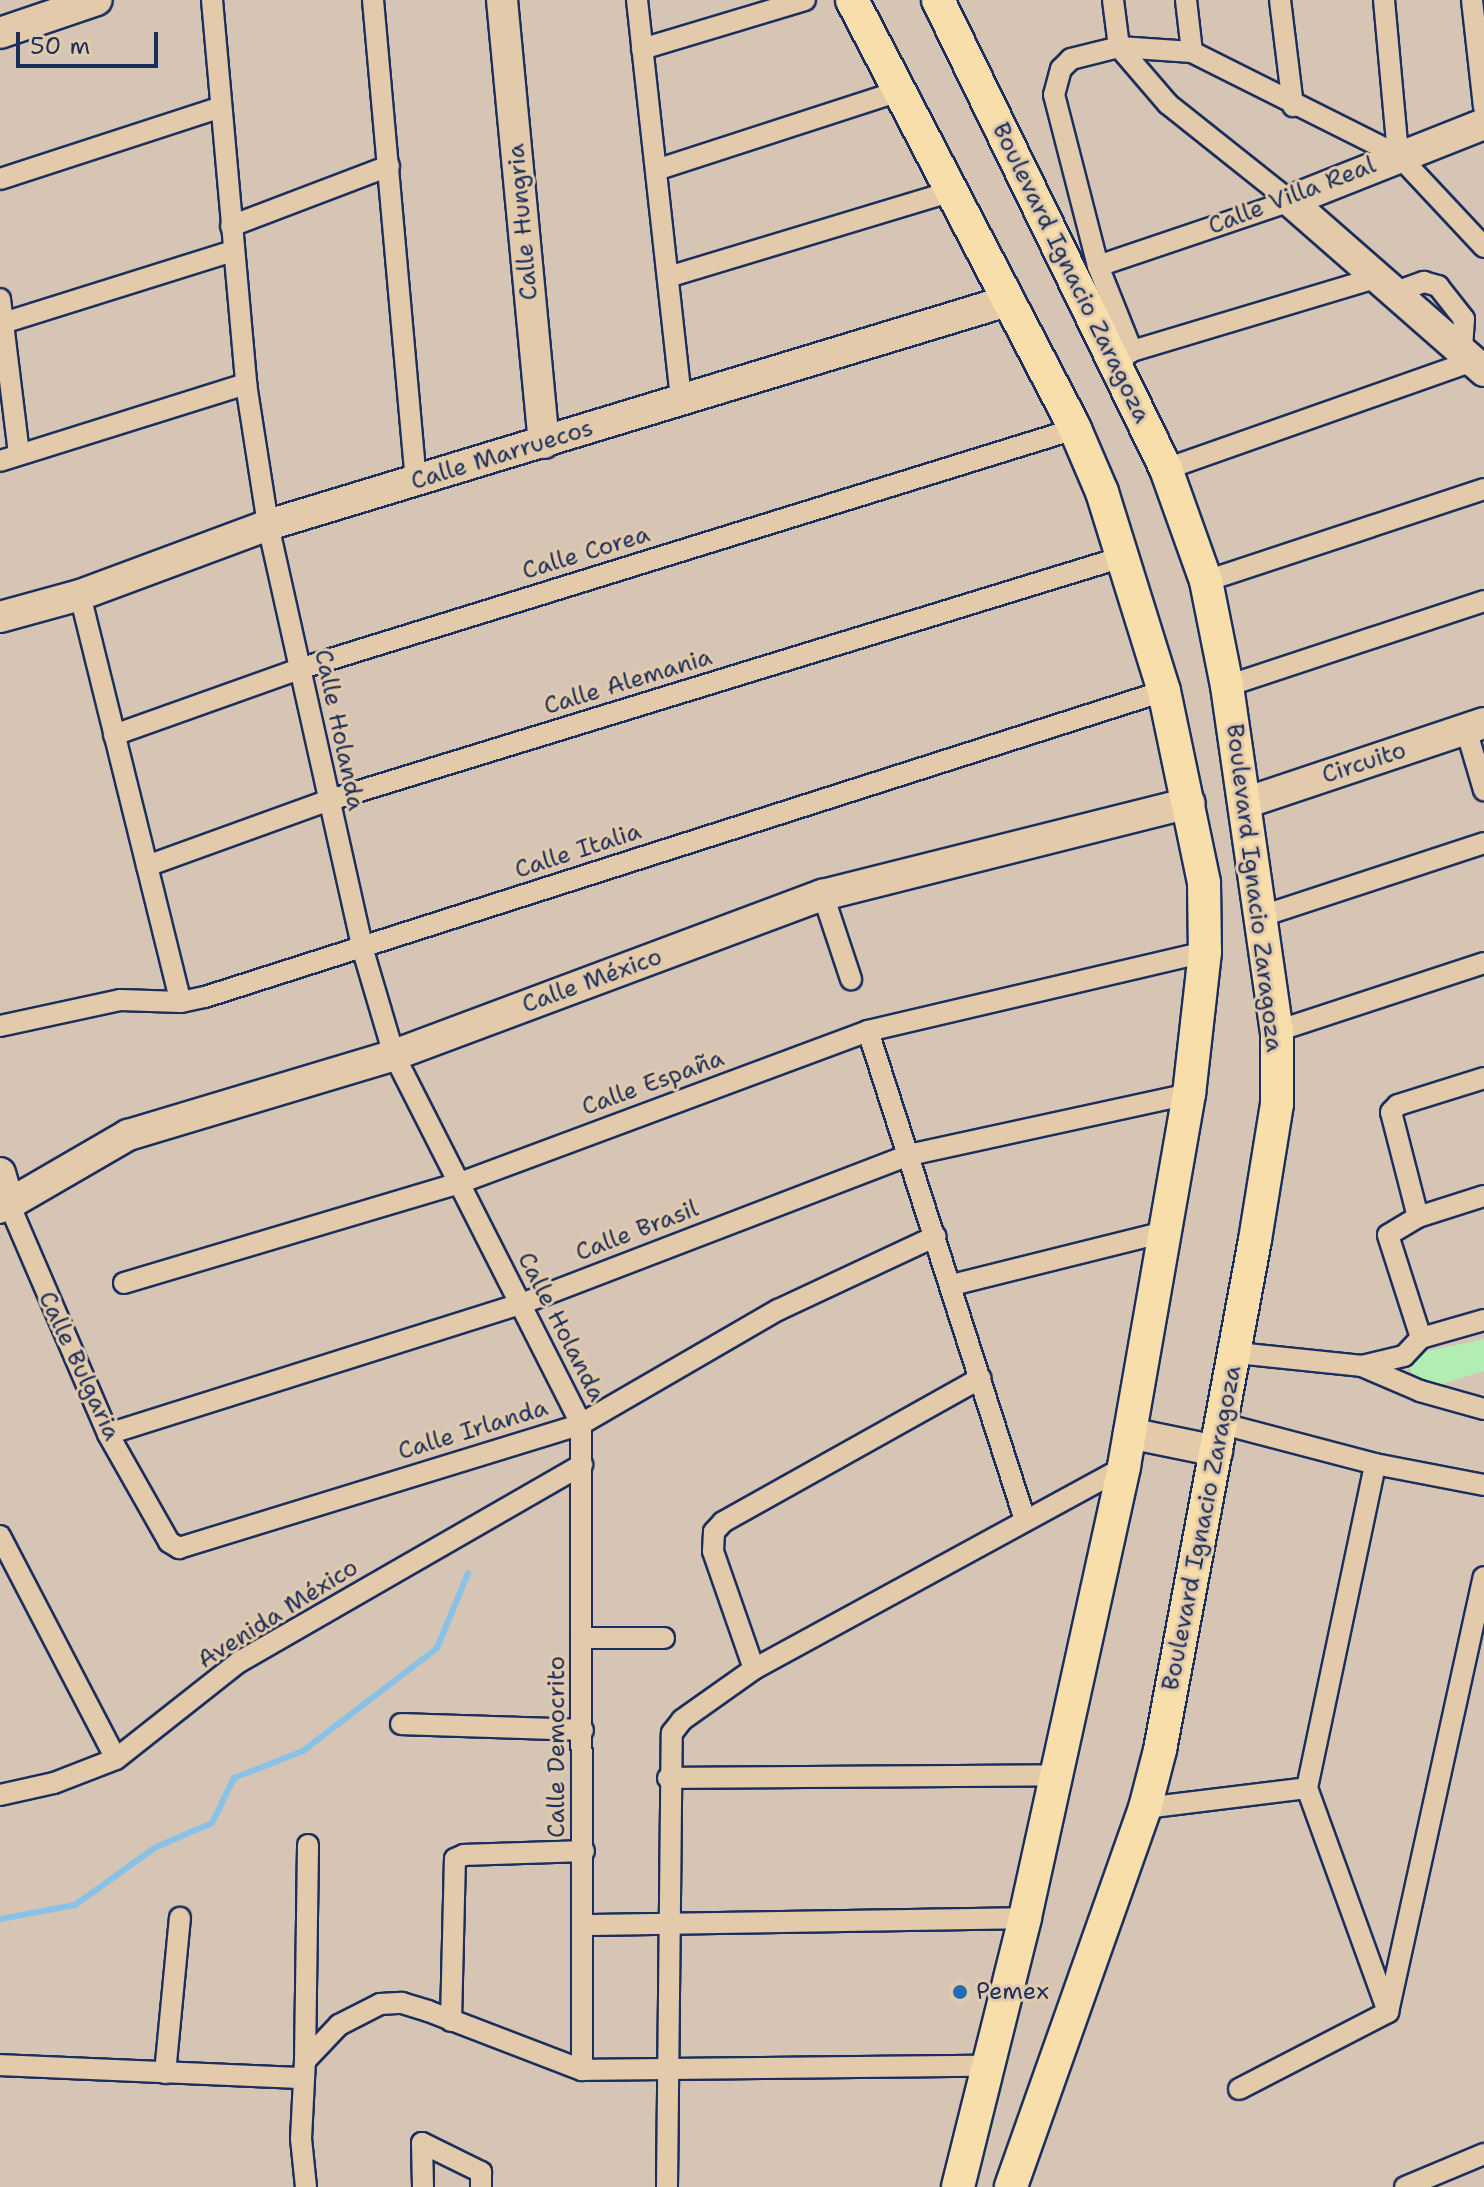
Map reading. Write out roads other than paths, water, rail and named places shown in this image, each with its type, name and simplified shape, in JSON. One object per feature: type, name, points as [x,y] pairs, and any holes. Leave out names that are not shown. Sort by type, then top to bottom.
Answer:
[{"type":"main road","name":"Boulevard Ignacio Zaragoza","points":[[852,0],[949,192],[1075,429],[1126,556],[1164,691],[1190,803],[1204,883],[1205,952],[1189,1094],[1124,1467],[1025,1918],[958,2187]]},
{"type":"main road","name":"Boulevard Ignacio Zaragoza","points":[[938,0],[1124,358],[1206,581],[1227,686],[1277,1031],[1277,1104],[1237,1353],[1145,1808],[1011,2187]]},
{"type":"street","points":[[0,33],[97,0]]},
{"type":"street","name":"Calle Holanda","points":[[212,0],[219,108],[246,384],[268,525],[327,801],[362,947],[394,1055],[581,1424]]},
{"type":"street","points":[[373,0],[416,481]]},
{"type":"street","name":"Calle Hungria","points":[[502,0],[544,443]]},
{"type":"street","points":[[637,0],[681,401]]},
{"type":"street","points":[[642,49],[805,0]]},
{"type":"street","points":[[1113,0],[1119,47],[1168,104],[1290,201],[1474,360],[1166,469]]},
{"type":"street","points":[[1186,0],[1192,52]]},
{"type":"street","points":[[1280,0],[1293,106]]},
{"type":"street","points":[[1384,0],[1398,155]]},
{"type":"street","points":[[1472,0],[1484,107]]},
{"type":"street","points":[[1387,284],[1124,358],[1054,95],[1061,69],[1071,59],[1119,47],[1192,52],[1293,106],[1398,155],[1484,247]]},
{"type":"street","points":[[656,170],[899,91]]},
{"type":"street","points":[[0,179],[219,108]]},
{"type":"street","name":"Calle Villa Real","points":[[1098,266],[1290,201],[1398,155],[1484,124]]},
{"type":"street","points":[[231,226],[389,166]]},
{"type":"street","points":[[668,277],[949,192]]},
{"type":"street","points":[[2,324],[233,251]]},
{"type":"street","points":[[0,299],[10,458],[246,384]]},
{"type":"street","name":"Calle Marruecos","points":[[0,617],[80,595],[268,525],[1007,301]]},
{"type":"street","name":"Calle Corea","points":[[114,735],[299,669],[1075,429]]},
{"type":"street","points":[[1206,581],[1484,489]]},
{"type":"street","name":"Calle Alemania","points":[[147,866],[327,801],[1126,556]]},
{"type":"street","points":[[80,595],[181,1002]]},
{"type":"street","points":[[1227,686],[1484,601]]},
{"type":"street","name":"Calle Italia","points":[[0,1026],[120,1000],[181,1002],[1164,691]]},
{"type":"street","points":[[1475,726],[1484,790]]},
{"type":"street","name":"Circuito","points":[[1245,803],[1475,726]]},
{"type":"street","name":"Calle México","points":[[5,1208],[128,1135],[394,1055],[823,895],[1190,803]]},
{"type":"street","points":[[1262,916],[1484,843]]},
{"type":"street","points":[[823,895],[851,979]]},
{"type":"street","name":"Calle España","points":[[124,1283],[457,1184],[868,1031],[1205,952]]},
{"type":"street","points":[[1277,1031],[1484,963]]},
{"type":"street","points":[[868,1031],[1024,1517]]},
{"type":"street","points":[[1418,1217],[1391,1112],[1398,1105],[1484,1078]]},
{"type":"street","name":"Calle Brasil","points":[[108,1434],[521,1304],[909,1155],[1189,1094]]},
{"type":"street","name":"Calle Bulgaria","points":[[0,1173],[5,1208],[108,1434],[169,1542],[179,1548]]},
{"type":"street","points":[[1421,1338],[1388,1245],[1394,1228],[1484,1196]]},
{"type":"street","points":[[952,1285],[1164,1232]]},
{"type":"street","name":"Calle Irlanda","points":[[179,1548],[581,1424],[778,1310],[936,1236]]},
{"type":"street","points":[[1362,1366],[1404,1356],[1421,1338],[1484,1320]]},
{"type":"street","points":[[1237,1353],[1362,1366],[1420,1391],[1484,1409]]},
{"type":"street","points":[[754,1669],[713,1551],[714,1532],[723,1522],[981,1378]]},
{"type":"street","name":"Calle Democrito","points":[[581,1424],[585,1925],[582,2070]]},
{"type":"street","points":[[1129,1433],[1220,1438],[1484,1485]]},
{"type":"street","points":[[1375,1464],[1307,1788],[1388,2012]]},
{"type":"street","name":"Avenida México","points":[[0,1795],[54,1783],[116,1759],[239,1662],[582,1465]]},
{"type":"street","points":[[667,2187],[668,1778],[672,1733],[682,1720],[754,1669],[1024,1517],[1124,1467]]},
{"type":"street","points":[[0,1536],[116,1759]]},
{"type":"street","points":[[1388,2012],[1484,1577]]},
{"type":"street","points":[[583,1638],[664,1638]]},
{"type":"street","points":[[401,1724],[583,1730]]},
{"type":"street","points":[[668,1778],[1057,1775]]},
{"type":"street","points":[[1145,1808],[1307,1788]]},
{"type":"street","points":[[306,2187],[303,2069],[308,1845]]},
{"type":"street","points":[[451,2021],[455,1859],[464,1855],[584,1851]]},
{"type":"street","points":[[165,2073],[180,1918]]},
{"type":"street","points":[[585,1925],[1025,1918]]},
{"type":"street","points":[[0,2065],[165,2073],[303,2069],[339,2025],[380,2004],[402,2003],[582,2070],[990,2066]]},
{"type":"street","points":[[1239,2089],[1388,2012]]},
{"type":"street","points":[[423,2187],[422,2143],[481,2172],[481,2187]]},
{"type":"street","points":[[1405,2187],[1431,2182],[1484,2154]]},
{"type":"waterway","points":[[0,1919],[75,1905],[156,1847],[212,1823],[234,1778],[303,1751],[437,1648],[468,1573]]},
{"type":"place","name":"Pemex","points":[[960,1992]]}]
